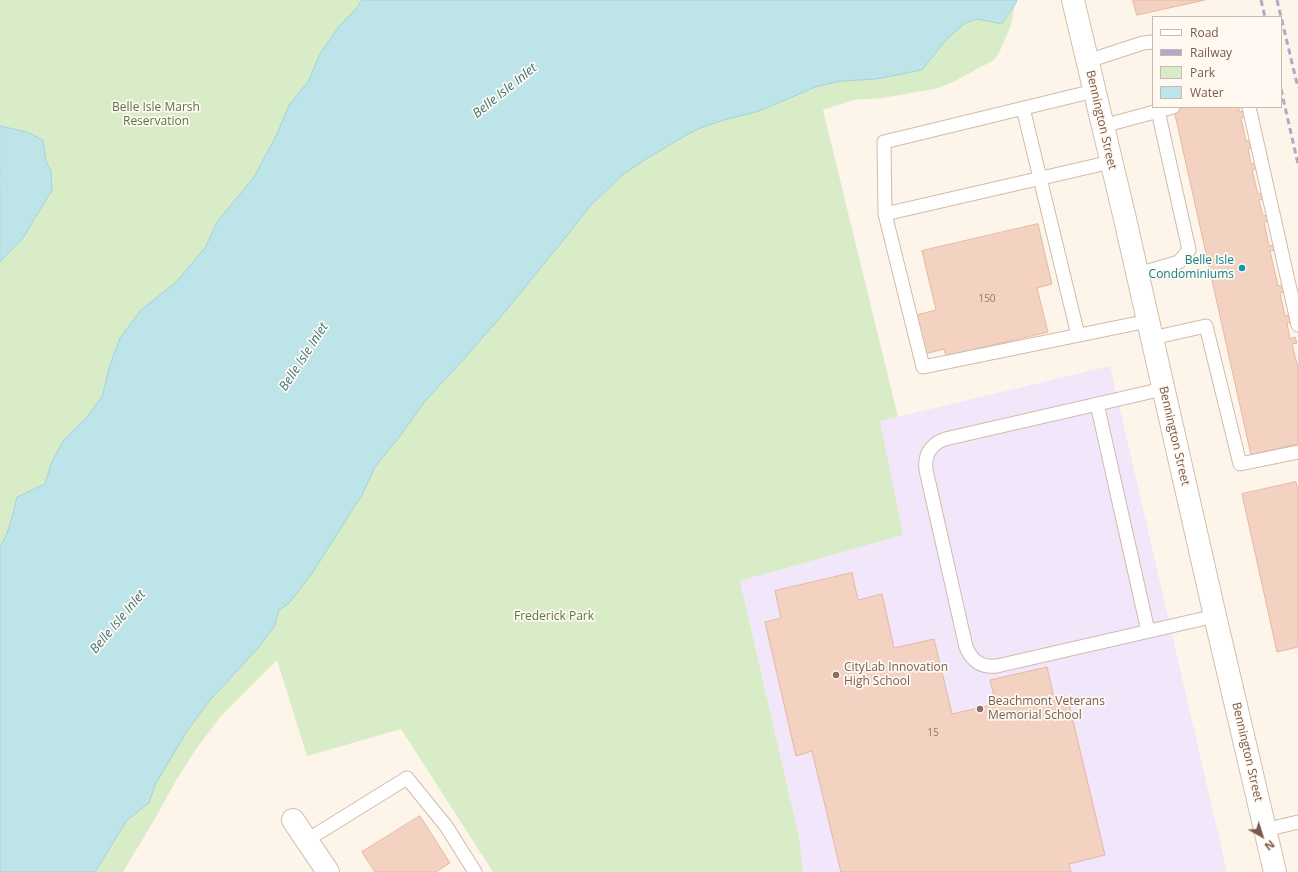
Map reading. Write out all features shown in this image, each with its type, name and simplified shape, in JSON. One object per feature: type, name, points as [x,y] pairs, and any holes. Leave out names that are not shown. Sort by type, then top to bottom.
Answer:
[{"type":"main road","name":"Bennington Street","points":[[1073,0],[1138,274],[1215,616],[1275,872]]},
{"type":"main road","points":[[294,820],[328,872]]},
{"type":"lane","points":[[1088,62],[1143,43],[1152,42]]},
{"type":"lane","points":[[1094,91],[884,142],[885,214],[923,367],[1078,335],[1206,326],[1240,464],[1298,452]]},
{"type":"lane","points":[[1023,108],[1078,335]]},
{"type":"lane","points":[[1103,126],[1168,108]]},
{"type":"lane","points":[[1249,108],[1298,325]]},
{"type":"lane","points":[[1138,274],[1179,262],[1189,250],[1158,111]]},
{"type":"lane","points":[[885,214],[1111,162]]},
{"type":"lane","points":[[1163,389],[945,439],[936,443],[929,450],[926,459],[926,470],[956,601],[968,652],[974,660],[987,666],[997,666],[1215,616]]},
{"type":"lane","points":[[1097,404],[1148,631]]},
{"type":"lane","points":[[307,840],[408,778],[446,826],[475,872]]},
{"type":"lane","points":[[1265,830],[1298,822]]},
{"type":"shaded area","name":"Beachmont Veterans Memorial School","points":[[1110,366],[1227,872],[803,872],[799,837],[740,581],[903,535],[880,421]]},
{"type":"green space","points":[[0,0],[1016,0],[1011,25],[999,53],[994,60],[953,82],[935,89],[882,98],[853,100],[823,110],[898,417],[880,421],[903,535],[740,581],[799,837],[803,872],[493,872],[401,729],[307,756],[277,660],[221,716],[196,749],[175,782],[123,872],[0,872]]},
{"type":"water","name":"Belle Isle Inlet","points":[[362,0],[1017,1],[1002,24],[977,19],[965,23],[945,41],[922,70],[876,79],[842,81],[818,86],[759,111],[703,127],[688,134],[646,159],[621,176],[590,206],[504,313],[426,400],[375,467],[362,495],[311,575],[289,603],[279,610],[274,627],[258,648],[210,700],[187,731],[155,785],[149,803],[127,820],[95,872],[0,872],[0,547],[8,530],[17,497],[45,484],[51,464],[63,441],[85,419],[102,397],[110,365],[120,338],[140,311],[177,281],[205,248],[217,222],[254,177],[277,134],[289,105],[308,82],[320,54],[340,25],[357,8]]},
{"type":"water","points":[[0,126],[27,132],[43,140],[46,161],[51,171],[52,190],[23,238],[0,262]]},
{"type":"building","points":[[1133,0],[1205,0],[1137,15]]},
{"type":"building","name":"Belle Isle Condominiums","points":[[1183,108],[1238,108],[1240,112],[1243,111],[1244,117],[1241,118],[1246,141],[1250,141],[1251,148],[1248,148],[1251,164],[1254,163],[1256,169],[1252,170],[1258,194],[1262,193],[1263,199],[1259,200],[1263,216],[1267,215],[1268,221],[1264,222],[1269,246],[1274,245],[1275,250],[1270,251],[1278,286],[1283,285],[1285,292],[1280,293],[1285,316],[1290,315],[1292,322],[1287,323],[1290,339],[1295,337],[1297,343],[1292,344],[1298,368],[1298,444],[1251,455],[1174,110]]},
{"type":"building","points":[[1038,224],[1052,284],[1037,288],[1048,332],[946,356],[944,349],[925,354],[916,315],[936,310],[922,251]]},
{"type":"building","points":[[1296,482],[1298,490],[1298,647],[1277,652],[1242,494]]},
{"type":"building","points":[[852,573],[858,600],[882,594],[894,648],[934,639],[952,714],[996,704],[990,680],[1047,667],[1055,702],[1068,700],[1105,855],[1069,864],[1071,872],[841,872],[812,751],[796,756],[765,622],[781,618],[775,591]]},
{"type":"building","points":[[420,816],[450,863],[436,872],[375,872],[362,852]]},
{"type":"railway","points":[[1261,0],[1265,16]]},
{"type":"railway","points":[[1277,0],[1281,16]]},
{"type":"railway","points":[[1282,21],[1298,88]]},
{"type":"railway","points":[[1282,93],[1298,164]]},
{"type":"place","name":"Belle Isle Condominiums","points":[[1242,268]]},
{"type":"place","name":"CityLab Innovation High School","points":[[836,675]]},
{"type":"place","name":"Beachmont Veterans Memorial School","points":[[980,709]]},
{"type":"park label","name":"Belle Isle Marsh Reservation","points":[[156,115]]},
{"type":"park label","name":"Frederick Park","points":[[554,617]]}]
